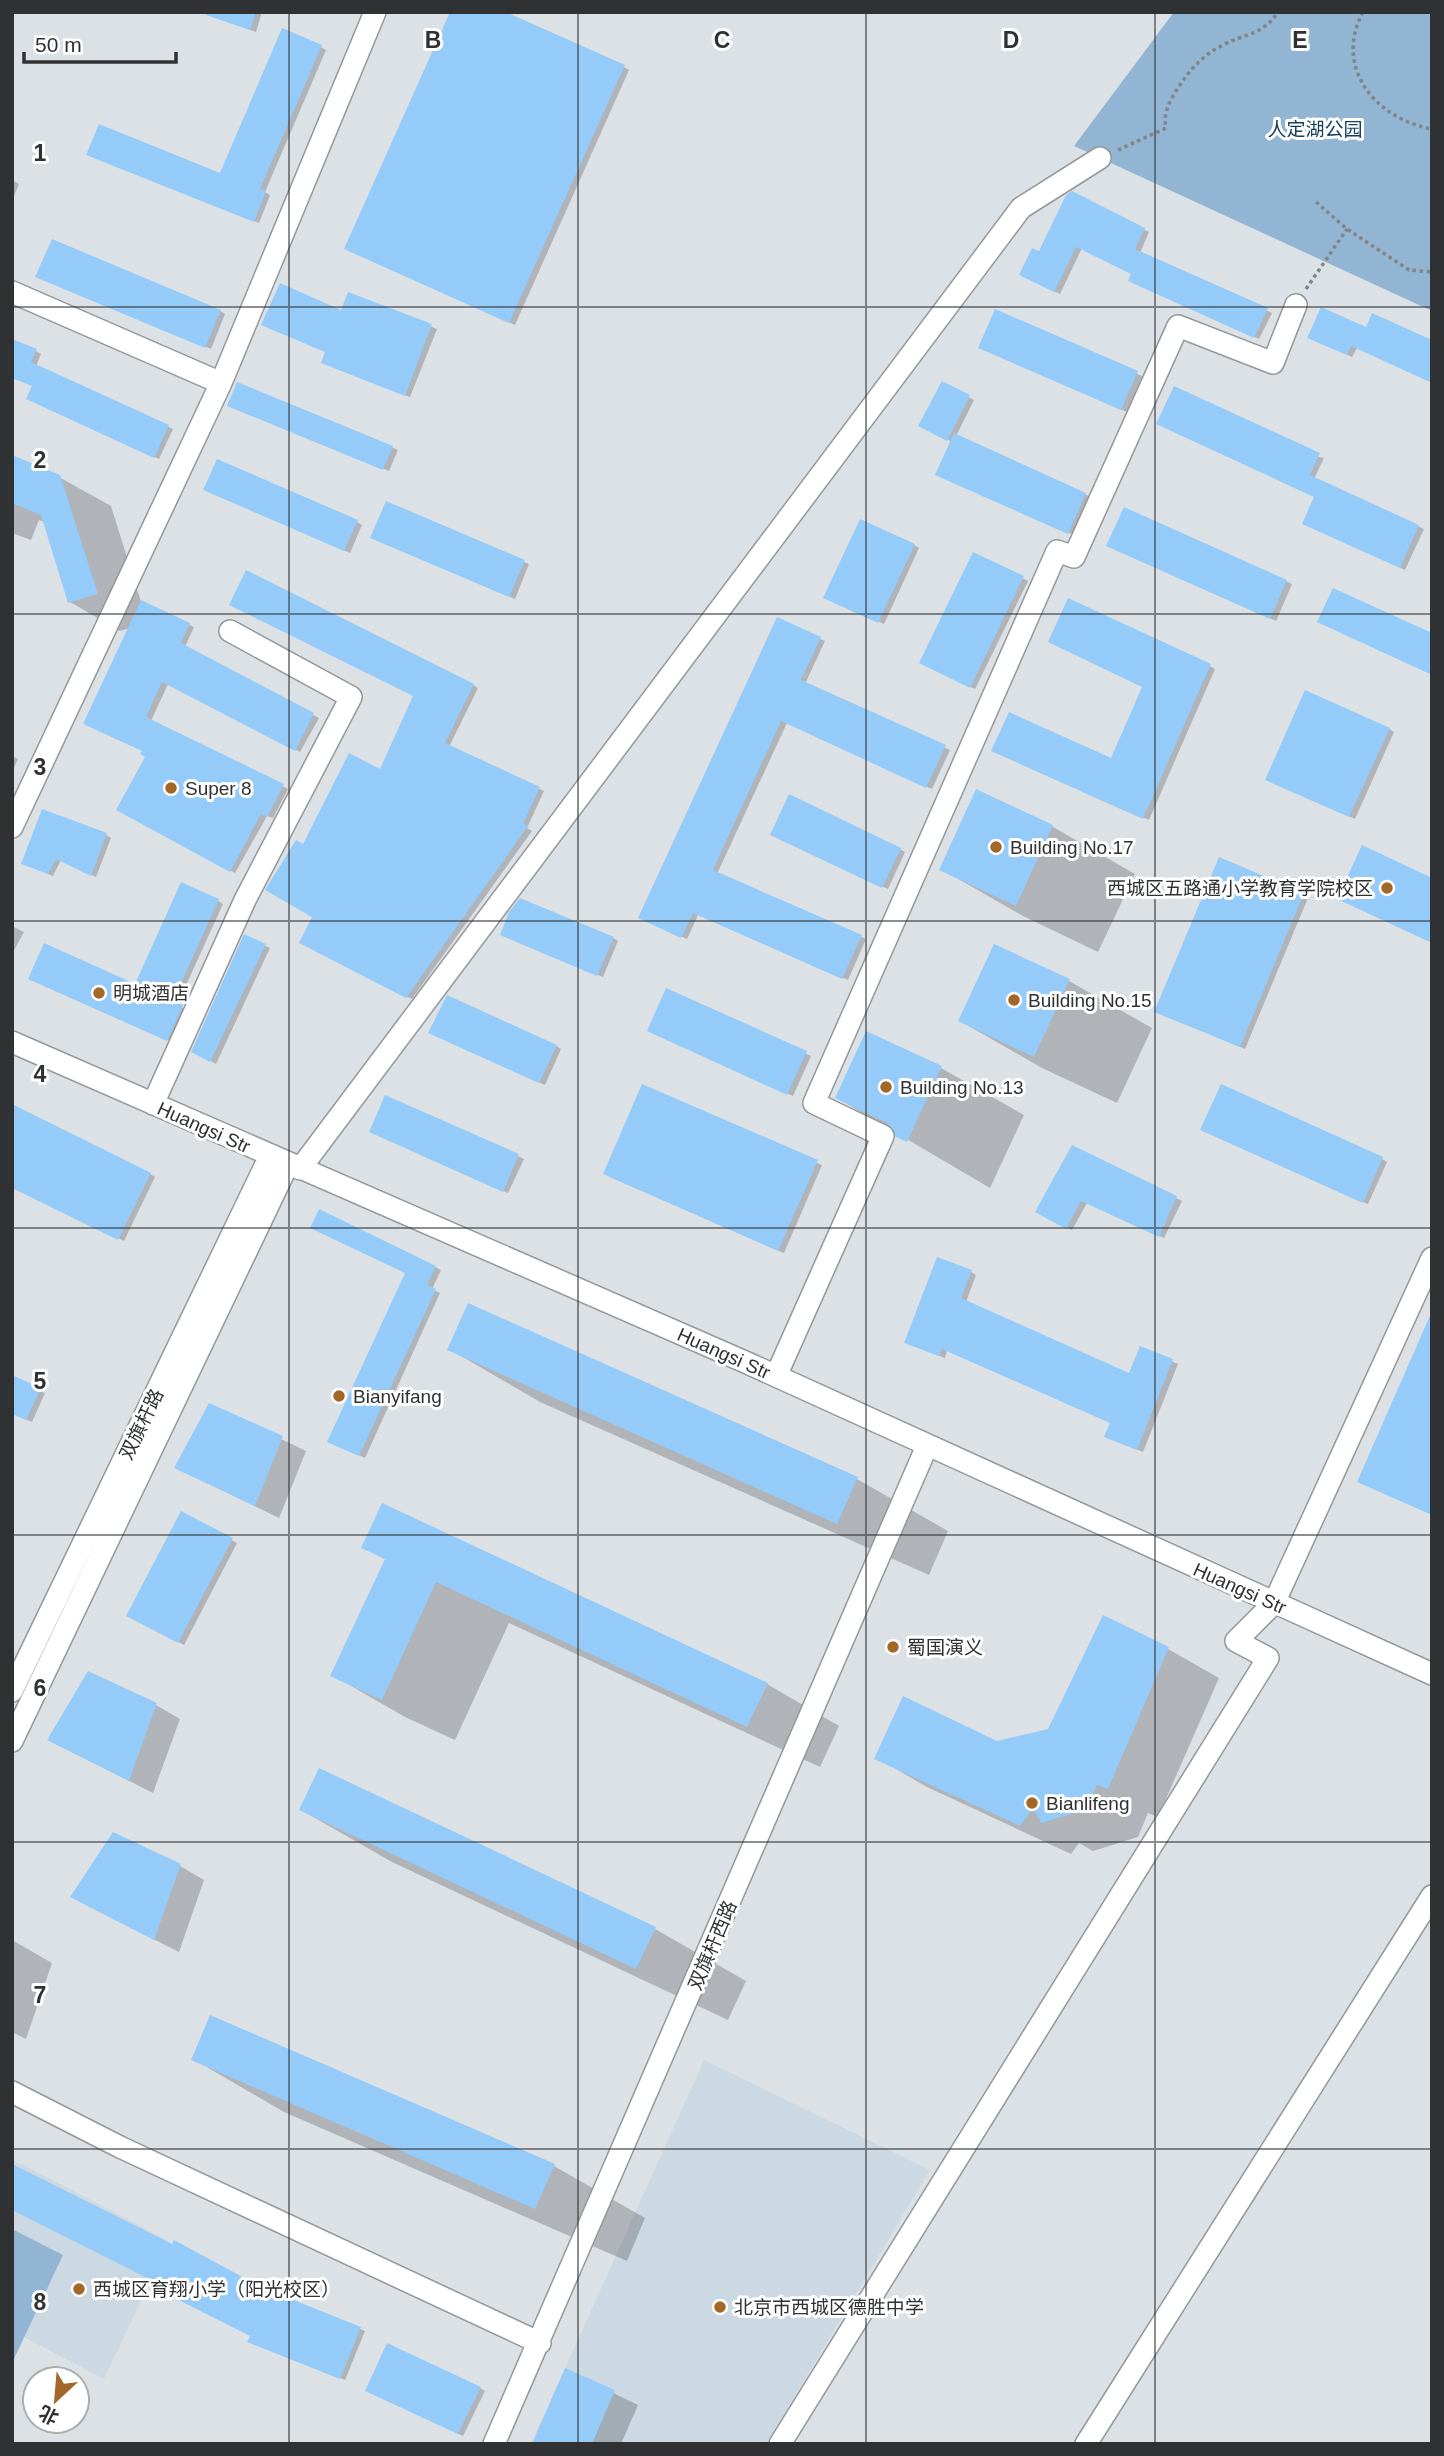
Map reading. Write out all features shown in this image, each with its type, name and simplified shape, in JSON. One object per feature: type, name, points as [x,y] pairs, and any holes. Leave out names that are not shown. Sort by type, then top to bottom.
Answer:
[{"type":"street","points":[[12,827],[221,383],[375,12]]},
{"type":"street","points":[[12,1741],[286,1163],[1021,208],[1100,158]]},
{"type":"street","points":[[12,292],[221,383]]},
{"type":"street","points":[[776,1376],[883,1136],[814,1103],[1056,551],[1074,557],[1178,326],[1273,363],[1296,306]]},
{"type":"street","points":[[153,1104],[245,900],[351,697],[230,631]]},
{"type":"street","name":"Huangsi Str","points":[[12,1042],[776,1376],[1432,1674]]},
{"type":"street","name":"双旗杆路","points":[[12,1691],[286,1163]]},
{"type":"street","points":[[780,2444],[1268,1658],[1236,1641],[1274,1603],[1432,1258]]},
{"type":"street","name":"双旗杆西路","points":[[494,2444],[927,1446]]},
{"type":"street","points":[[1086,2444],[1432,1896]]},
{"type":"street","points":[[12,2092],[120,2147],[540,2343]]},
{"type":"path","points":[[1100,158],[1166,128],[1167,108],[1188,74],[1201,59],[1222,45],[1268,27],[1278,12]]},
{"type":"path","points":[[1363,12],[1354,28],[1353,66],[1364,89],[1412,125],[1432,129]]},
{"type":"path","points":[[1316,202],[1347,229],[1409,270],[1432,272]]},
{"type":"path","points":[[1296,306],[1347,229]]},
{"type":"shaded area","name":"北京市西城区德胜中学","points":[[704,2060],[930,2170],[766,2444],[531,2444]]},
{"type":"shaded area","name":"西城区育翔小学（阳光校区）","points":[[12,2159],[169,2241],[104,2379],[91,2372],[91,2365],[77,2365],[24,2337],[12,2363]]},
{"type":"green space","name":"人定湖公园","points":[[1174,12],[1432,12],[1432,311],[1074,146]]},
{"type":"green space","points":[[12,2229],[63,2255],[12,2363]]},
{"type":"building","points":[[206,12],[256,12],[250,30],[206,15]]},
{"type":"building","points":[[450,12],[506,12],[625,65],[509,323],[344,249]]},
{"type":"building","points":[[282,28],[322,45],[260,189],[266,191],[254,222],[86,155],[99,124],[220,173]]},
{"type":"building","points":[[1072,191],[1145,228],[1135,249],[1268,308],[1254,338],[1128,281],[1131,274],[1076,247],[1054,292],[1019,275],[1032,248],[1039,251],[1066,195]]},
{"type":"building","points":[[52,239],[221,310],[205,348],[35,277]]},
{"type":"building","points":[[280,283],[341,310],[348,292],[432,324],[405,396],[321,363],[325,352],[261,325]]},
{"type":"building","points":[[1321,307],[1366,327],[1372,313],[1432,340],[1432,383],[1351,346],[1347,355],[1307,338]]},
{"type":"building","points":[[995,309],[1138,371],[1121,410],[978,348]]},
{"type":"building","points":[[12,339],[37,349],[31,362],[169,425],[154,458],[26,399],[32,386],[12,378]]},
{"type":"building","points":[[942,381],[970,395],[947,441],[918,426]]},
{"type":"building","points":[[237,382],[393,446],[383,470],[227,406]]},
{"type":"building","points":[[1174,386],[1320,453],[1310,475],[1419,525],[1400,568],[1302,524],[1314,497],[1156,424]]},
{"type":"building","points":[[954,433],[1086,493],[1068,534],[935,475]]},
{"type":"building","points":[[12,455],[60,475],[98,594],[68,603],[41,515],[12,503]]},
{"type":"building","points":[[217,459],[358,520],[344,551],[203,490]]},
{"type":"building","points":[[386,501],[525,560],[509,597],[370,538]]},
{"type":"building","points":[[1124,507],[1287,580],[1270,619],[1106,546]]},
{"type":"building","points":[[860,519],[915,544],[878,623],[823,598]]},
{"type":"building","points":[[973,552],[1024,576],[970,688],[919,663]]},
{"type":"building","points":[[246,570],[474,684],[445,743],[540,787],[523,824],[528,826],[406,998],[299,943],[312,917],[265,890],[296,840],[303,844],[349,753],[380,769],[413,696],[229,605]]},
{"type":"building","points":[[1333,588],[1432,633],[1432,675],[1317,622]]},
{"type":"building","points":[[1068,598],[1211,664],[1143,819],[991,751],[1009,712],[1111,758],[1142,687],[1048,642]]},
{"type":"building","points":[[141,600],[190,623],[181,643],[314,713],[295,751],[162,682],[146,717],[284,784],[267,817],[261,814],[230,872],[116,810],[145,757],[140,754],[142,751],[83,724]]},
{"type":"building","points":[[777,617],[821,637],[801,680],[946,745],[926,788],[781,721],[713,870],[862,935],[842,979],[693,913],[681,938],[638,918]]},
{"type":"building","points":[[1305,690],[1390,728],[1349,817],[1265,780]]},
{"type":"building","name":"Building No.17","points":[[976,789],[1053,825],[1016,906],[939,870]]},
{"type":"building","points":[[789,794],[901,848],[882,888],[770,835]]},
{"type":"building","points":[[42,809],[107,833],[91,876],[56,859],[48,874],[21,864]]},
{"type":"building","name":"西城区五路通小学教育学院校区","points":[[1362,845],[1432,878],[1432,943],[1337,899]]},
{"type":"building","points":[[1219,857],[1304,893],[1240,1047],[1154,1012]]},
{"type":"building","points":[[181,882],[219,899],[173,1001],[183,1005],[167,1041],[28,979],[44,943],[135,984]]},
{"type":"building","points":[[520,898],[614,937],[597,976],[500,935],[509,912]]},
{"type":"building","points":[[244,934],[266,944],[210,1062],[191,1052]]},
{"type":"building","name":"Building No.15","points":[[994,944],[1070,979],[1034,1057],[958,1021]]},
{"type":"building","points":[[666,988],[807,1051],[787,1095],[647,1031]]},
{"type":"building","points":[[447,995],[557,1045],[539,1083],[428,1033]]},
{"type":"building","name":"Building No.13","points":[[866,1031],[942,1066],[907,1142],[896,1137],[889,1124],[835,1098]]},
{"type":"building","points":[[642,1084],[818,1160],[778,1251],[603,1174]]},
{"type":"building","points":[[1221,1084],[1383,1157],[1363,1203],[1200,1130]]},
{"type":"building","points":[[385,1095],[519,1154],[503,1192],[369,1132]]},
{"type":"building","points":[[12,1104],[151,1173],[118,1240],[12,1188]]},
{"type":"building","points":[[1072,1145],[1177,1196],[1159,1237],[1081,1201],[1066,1229],[1035,1212]]},
{"type":"building","points":[[319,1209],[436,1266],[427,1285],[436,1289],[359,1456],[327,1442],[405,1273],[310,1228]]},
{"type":"building","points":[[937,1257],[972,1270],[961,1298],[1129,1373],[1140,1346],[1173,1359],[1137,1450],[1104,1437],[1110,1423],[942,1349],[939,1356],[904,1343]]},
{"type":"building","points":[[468,1303],[858,1477],[837,1524],[447,1350]]},
{"type":"building","points":[[1432,1311],[1432,1515],[1357,1482]]},
{"type":"building","points":[[12,1375],[41,1388],[26,1420],[12,1414]]},
{"type":"building","points":[[209,1403],[283,1436],[255,1506],[174,1468]]},
{"type":"building","points":[[382,1503],[768,1683],[747,1727],[436,1582],[382,1700],[330,1676],[385,1559],[361,1548]]},
{"type":"building","points":[[181,1511],[233,1538],[178,1643],[126,1616]]},
{"type":"building","points":[[1103,1615],[1169,1647],[1108,1789],[1097,1785],[1087,1809],[1041,1823],[1033,1808],[1020,1826],[874,1759],[903,1696],[997,1741],[1048,1729]]},
{"type":"building","points":[[88,1671],[157,1703],[129,1781],[47,1740]]},
{"type":"building","points":[[319,1768],[656,1927],[636,1969],[299,1810]]},
{"type":"building","points":[[113,1832],[181,1864],[154,1940],[70,1897]]},
{"type":"building","points":[[210,2015],[555,2164],[535,2209],[191,2060]]},
{"type":"building","points":[[12,2164],[172,2244],[174,2240],[261,2287],[361,2327],[340,2379],[247,2342],[250,2336],[151,2286],[153,2281],[12,2210]]},
{"type":"building","points":[[387,2343],[481,2387],[458,2434],[365,2391]]},
{"type":"building","points":[[565,2368],[615,2390],[592,2444],[532,2444]]},
{"type":"place","name":"Super 8","points":[[171,788]]},
{"type":"place","name":"Building No.17","points":[[996,847]]},
{"type":"place","name":"西城区五路通小学教育学院校区","points":[[1387,888]]},
{"type":"place","name":"明城酒店","points":[[99,993]]},
{"type":"place","name":"Building No.15","points":[[1014,1000]]},
{"type":"place","name":"Building No.13","points":[[886,1087]]},
{"type":"place","name":"Bianyifang","points":[[339,1396]]},
{"type":"place","name":"蜀国演义","points":[[893,1647]]},
{"type":"place","name":"Bianlifeng","points":[[1032,1803]]},
{"type":"place","name":"西城区育翔小学（阳光校区）","points":[[79,2289]]},
{"type":"place","name":"北京市西城区德胜中学","points":[[720,2307]]}]
